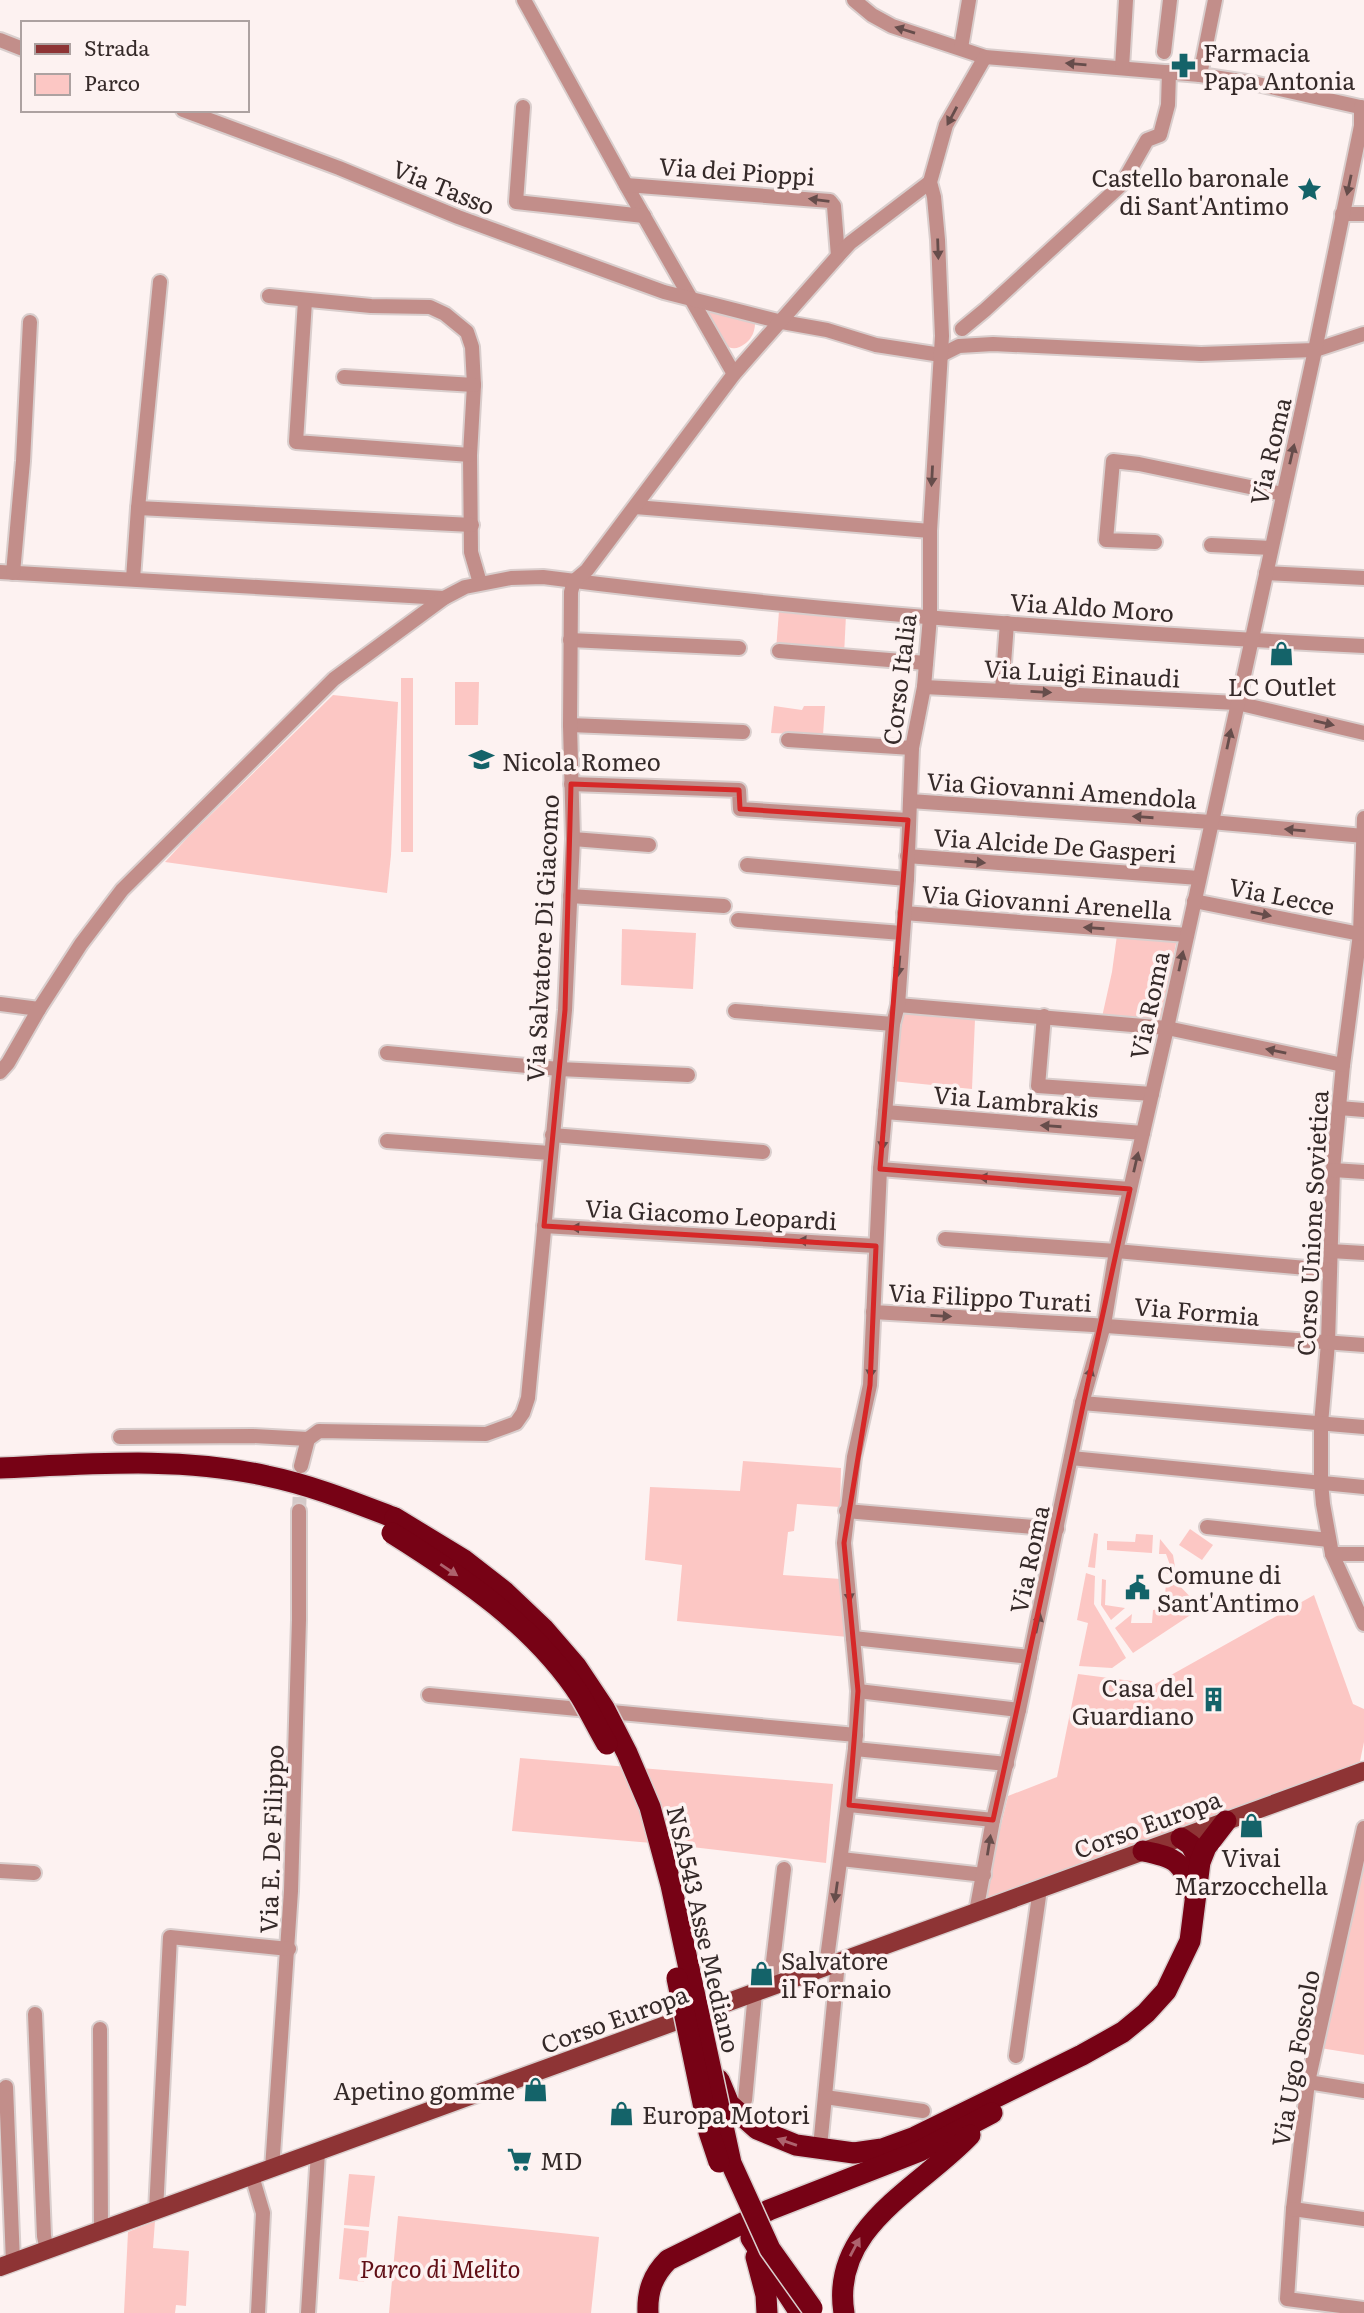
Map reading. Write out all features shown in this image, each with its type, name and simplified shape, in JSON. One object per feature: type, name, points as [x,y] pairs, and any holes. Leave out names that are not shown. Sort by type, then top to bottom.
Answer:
[{"type":"highway","points":[[0,1468],[188,1464],[264,1475],[311,1486],[393,1525]]},
{"type":"highway","points":[[0,1480],[93,1475],[225,1480],[265,1487],[393,1525]]},
{"type":"highway","name":"NSA543 Asse Mediano","points":[[393,1525],[442,1545],[505,1592],[576,1666],[604,1708],[650,1807],[671,1885],[731,2163],[770,2249],[809,2311]]},
{"type":"highway","name":"NSA543 Asse Mediano","points":[[393,1525],[493,1603],[548,1656],[580,1697],[616,1761],[638,1811],[654,1873],[709,2132],[725,2179],[751,2238],[809,2311]]},
{"type":"highway","points":[[1191,1863],[1226,1821]]},
{"type":"highway","points":[[707,2049],[729,2104],[757,2129],[796,2145],[854,2153],[882,2149],[915,2137],[1123,2032],[1146,2013],[1166,1991],[1190,1941],[1195,1896],[1191,1845],[1181,1838]]},
{"type":"highway","points":[[1143,1851],[1191,1863]]},
{"type":"highway","points":[[648,2313],[649,2288],[668,2259],[751,2218],[920,2151],[984,2117],[1082,2054]]},
{"type":"highway","points":[[844,2313],[844,2275],[857,2241],[873,2221],[964,2141],[984,2117]]},
{"type":"highway","points":[[751,2238],[766,2295],[767,2313]]},
{"type":"main road","name":"Corso Europa","points":[[6,2265],[1364,1772]]},
{"type":"street","points":[[524,0],[625,185],[734,374]]},
{"type":"street","points":[[854,0],[872,15],[892,26],[985,57],[1200,75],[1253,83],[1362,107]]},
{"type":"street","points":[[961,48],[969,0]]},
{"type":"street","points":[[1122,68],[1126,0]]},
{"type":"street","points":[[1164,52],[1170,0]]},
{"type":"street","points":[[1200,75],[1216,0]]},
{"type":"street","points":[[0,40],[21,48]]},
{"type":"street","points":[[574,581],[587,570],[734,374],[838,256],[850,243],[930,181],[946,125],[985,57]]},
{"type":"street","points":[[957,336],[1122,184],[1140,149],[1147,140],[1160,135],[1168,105],[1169,72]]},
{"type":"street","points":[[523,107],[516,202],[643,216]]},
{"type":"street","name":"Via Roma","points":[[976,1912],[993,1820],[1058,1529],[1082,1403],[1104,1325],[1116,1251],[1315,350],[1361,127],[1362,107]]},
{"type":"street","name":"Via Tasso","points":[[188,112],[338,167],[458,218],[664,292],[782,322],[827,330],[876,345],[941,355]]},
{"type":"street","name":"Corso Italia","points":[[821,2137],[841,1859],[856,1742],[858,1691],[844,1543],[846,1511],[854,1457],[870,1385],[880,1169],[893,1024],[898,1005],[907,879],[912,748],[924,687],[930,617],[930,531],[941,355],[957,336],[938,240],[930,181]]},
{"type":"street","name":"Via dei Pioppi","points":[[625,185],[830,201],[834,206],[838,256]]},
{"type":"street","points":[[1342,214],[1364,214]]},
{"type":"street","points":[[133,579],[160,282]]},
{"type":"street","points":[[269,296],[430,307],[445,314],[467,332],[472,346],[474,385],[470,455],[471,552],[480,583]]},
{"type":"street","points":[[305,300],[296,442],[470,455]]},
{"type":"street","points":[[30,322],[23,461],[7,573],[444,598]]},
{"type":"street","points":[[957,336],[1178,354],[1315,350],[1364,334]]},
{"type":"street","points":[[941,355],[959,346],[957,336]]},
{"type":"street","points":[[344,377],[474,385]]},
{"type":"street","points":[[1155,542],[1106,540],[1113,461],[1283,494]]},
{"type":"street","points":[[635,507],[930,531]]},
{"type":"street","points":[[138,508],[471,525]]},
{"type":"street","points":[[1211,545],[1271,548]]},
{"type":"street","points":[[1266,573],[1364,578]]},
{"type":"street","name":"Via Aldo Moro","points":[[444,598],[480,583],[527,577],[930,617],[1364,646]]},
{"type":"street","name":"Via Salvatore Di Giacomo","points":[[120,1437],[308,1438],[319,1431],[486,1434],[516,1423],[523,1413],[528,1398],[565,1010],[573,839],[570,640],[571,592],[574,581]]},
{"type":"street","points":[[0,1072],[81,944],[122,890],[334,679],[444,598]]},
{"type":"street","points":[[1002,691],[1007,623]]},
{"type":"street","points":[[570,640],[739,648]]},
{"type":"street","points":[[779,651],[926,663]]},
{"type":"street","name":"Via Luigi Einaudi","points":[[924,687],[1237,703],[1364,733]]},
{"type":"street","points":[[570,725],[743,732]]},
{"type":"street","points":[[788,740],[912,748]]},
{"type":"street","points":[[571,783],[739,790],[740,809],[908,820]]},
{"type":"street","name":"Via Giovanni Amendola","points":[[910,801],[1211,822],[1364,836]]},
{"type":"street","name":"Corso Unione Sovietica","points":[[1364,818],[1359,978],[1343,1065],[1333,1170],[1328,1343],[1321,1424],[1321,1482],[1331,1547],[1364,1624]]},
{"type":"street","points":[[573,839],[649,845]]},
{"type":"street","name":"Via Alcide De Gasperi","points":[[906,856],[1199,878]]},
{"type":"street","points":[[747,865],[907,879]]},
{"type":"street","points":[[570,896],[724,906]]},
{"type":"street","name":"Via Lecce","points":[[1194,901],[1360,934]]},
{"type":"street","name":"Via Giovanni Arenella","points":[[904,913],[1187,935]]},
{"type":"street","points":[[738,920],[902,933]]},
{"type":"street","points":[[0,1004],[39,1009]]},
{"type":"street","points":[[898,1005],[1167,1028],[1343,1065]]},
{"type":"street","points":[[735,1011],[893,1024]]},
{"type":"street","points":[[1044,1016],[1038,1086],[1152,1094]]},
{"type":"street","points":[[387,1054],[559,1069],[688,1075]]},
{"type":"street","points":[[1339,1108],[1364,1110]]},
{"type":"street","name":"Via Lambrakis","points":[[885,1112],[1143,1133]]},
{"type":"street","points":[[552,1135],[763,1152]]},
{"type":"street","points":[[387,1141],[550,1153]]},
{"type":"street","points":[[880,1169],[1130,1189]]},
{"type":"street","points":[[1333,1170],[1364,1172]]},
{"type":"street","name":"Via Giacomo Leopardi","points":[[544,1226],[876,1246]]},
{"type":"street","points":[[945,1240],[1116,1251],[1329,1270]]},
{"type":"street","points":[[1329,1251],[1364,1253]]},
{"type":"street","name":"Via Filippo Turati","points":[[873,1312],[1104,1325]]},
{"type":"street","name":"Via Formia","points":[[1104,1325],[1364,1345]]},
{"type":"street","points":[[1082,1403],[1364,1427]]},
{"type":"street","points":[[301,1466],[308,1438]]},
{"type":"street","points":[[1071,1458],[1364,1487]]},
{"type":"street","name":"Via E. De Filippo","points":[[272,2169],[289,1949],[299,1620],[299,1511]]},
{"type":"street","points":[[846,1511],[1058,1529]]},
{"type":"street","points":[[1208,1527],[1364,1554]]},
{"type":"street","points":[[853,1638],[1030,1657]]},
{"type":"street","points":[[858,1691],[1019,1710]]},
{"type":"street","points":[[429,1695],[856,1742],[1007,1764]]},
{"type":"street","points":[[849,1805],[993,1820]]},
{"type":"street","name":"Via Ugo Foscolo","points":[[1364,1828],[1308,2082],[1293,2210],[1287,2299],[1364,2309]]},
{"type":"street","points":[[841,1859],[984,1875]]},
{"type":"street","points":[[744,2100],[784,1869]]},
{"type":"street","points":[[0,1871],[34,1873]]},
{"type":"street","points":[[1016,2056],[1040,1889]]},
{"type":"street","points":[[156,2211],[170,1937],[289,1949]]},
{"type":"street","points":[[35,2014],[44,2236],[47,2250]]},
{"type":"street","points":[[100,2029],[101,2231]]},
{"type":"street","points":[[1308,2082],[1364,2091]]},
{"type":"street","points":[[6,2087],[6,2265]]},
{"type":"street","points":[[825,2097],[923,2111]]},
{"type":"street","points":[[308,2313],[318,2152]]},
{"type":"street","points":[[252,2176],[263,2213],[258,2313]]},
{"type":"street","points":[[1293,2210],[1364,2219]]},
{"type":"highlighted area","points":[[571,784],[739,790],[740,809],[908,820],[880,1169],[1130,1189],[993,1820],[849,1805],[858,1691],[844,1543],[870,1385],[876,1246],[544,1226],[565,1010]]},
{"type":"green space","points":[[706,312],[755,323],[754,332],[746,343],[732,348],[721,340]]},
{"type":"green space","points":[[779,611],[846,615],[844,655],[776,650]]},
{"type":"green space","points":[[401,678],[413,678],[413,852],[401,852]]},
{"type":"green space","points":[[455,682],[479,682],[478,725],[455,725]]},
{"type":"green space","points":[[333,695],[398,702],[387,893],[165,862],[189,836]]},
{"type":"green space","points":[[774,706],[802,710],[804,706],[825,706],[823,735],[771,733]]},
{"type":"green space","points":[[622,929],[696,933],[693,989],[621,985]]},
{"type":"green space","points":[[1117,935],[1177,939],[1159,1024],[1102,1017]]},
{"type":"green space","points":[[899,1012],[975,1019],[972,1089],[892,1081]]},
{"type":"green space","points":[[743,1461],[841,1468],[840,1507],[797,1504],[794,1531],[788,1532],[783,1575],[841,1579],[848,1637],[677,1621],[682,1565],[645,1560],[650,1487],[740,1491]]},
{"type":"green space","points":[[1190,1529],[1213,1545],[1202,1560],[1179,1545]]},
{"type":"green space","points":[[1094,1533],[1098,1534],[1095,1568],[1088,1567]]},
{"type":"green space","points":[[1136,1534],[1153,1535],[1152,1553],[1107,1550],[1107,1541],[1135,1542]]},
{"type":"green space","points":[[1160,1539],[1173,1555],[1175,1567],[1171,1573],[1167,1574],[1166,1569],[1170,1565],[1166,1554],[1159,1554]]},
{"type":"green space","points":[[1086,1573],[1095,1576],[1094,1604],[1126,1658],[1112,1668],[1079,1666],[1088,1623],[1077,1620]]},
{"type":"green space","points":[[1102,1579],[1106,1580],[1105,1605],[1125,1608],[1111,1620],[1101,1605]]},
{"type":"green space","points":[[1174,1580],[1201,1608],[1133,1653],[1115,1628],[1132,1614],[1131,1623],[1152,1623],[1153,1610],[1164,1608],[1166,1583]]},
{"type":"green space","points":[[1314,1595],[1353,1704],[1364,1709],[1364,1742],[1359,1766],[982,1903],[1008,1796],[1057,1777],[1078,1674],[1155,1684]]},
{"type":"green space","points":[[520,1758],[833,1784],[826,1863],[675,1845],[512,1831]]},
{"type":"green space","points":[[1364,1850],[1364,2055],[1320,2048]]},
{"type":"green space","points":[[349,2174],[375,2176],[369,2227],[344,2225]]},
{"type":"green space","name":"Parco di Melito","points":[[398,2216],[599,2237],[591,2313],[389,2313]]},
{"type":"green space","points":[[155,2221],[153,2248],[189,2251],[186,2306],[176,2305],[175,2313],[124,2313],[128,2232]]},
{"type":"green space","points":[[344,2228],[369,2231],[364,2282],[339,2279]]},
{"type":"tunnel","points":[[299,1511],[301,1466]]},
{"type":"place","name":"Farmacia Papa Antonia","points":[[1183,65]]},
{"type":"place","name":"Castello baronale di Sant'Antimo","points":[[1309,190]]},
{"type":"place","name":"LC Outlet","points":[[1282,654]]},
{"type":"place","name":"Nicola Romeo","points":[[482,760]]},
{"type":"place","name":"Comune di Sant'Antimo","points":[[1137,1587]]},
{"type":"place","name":"Casa del Guardiano","points":[[1214,1700]]},
{"type":"place","name":"Vivai Marzocchella","points":[[1251,1825]]},
{"type":"place","name":"Salvatore il Fornaio","points":[[761,1973]]},
{"type":"place","name":"Apetino gomme","points":[[535,2089]]},
{"type":"place","name":"Europa Motori","points":[[622,2113]]},
{"type":"place","name":"MD","points":[[520,2159]]}]
